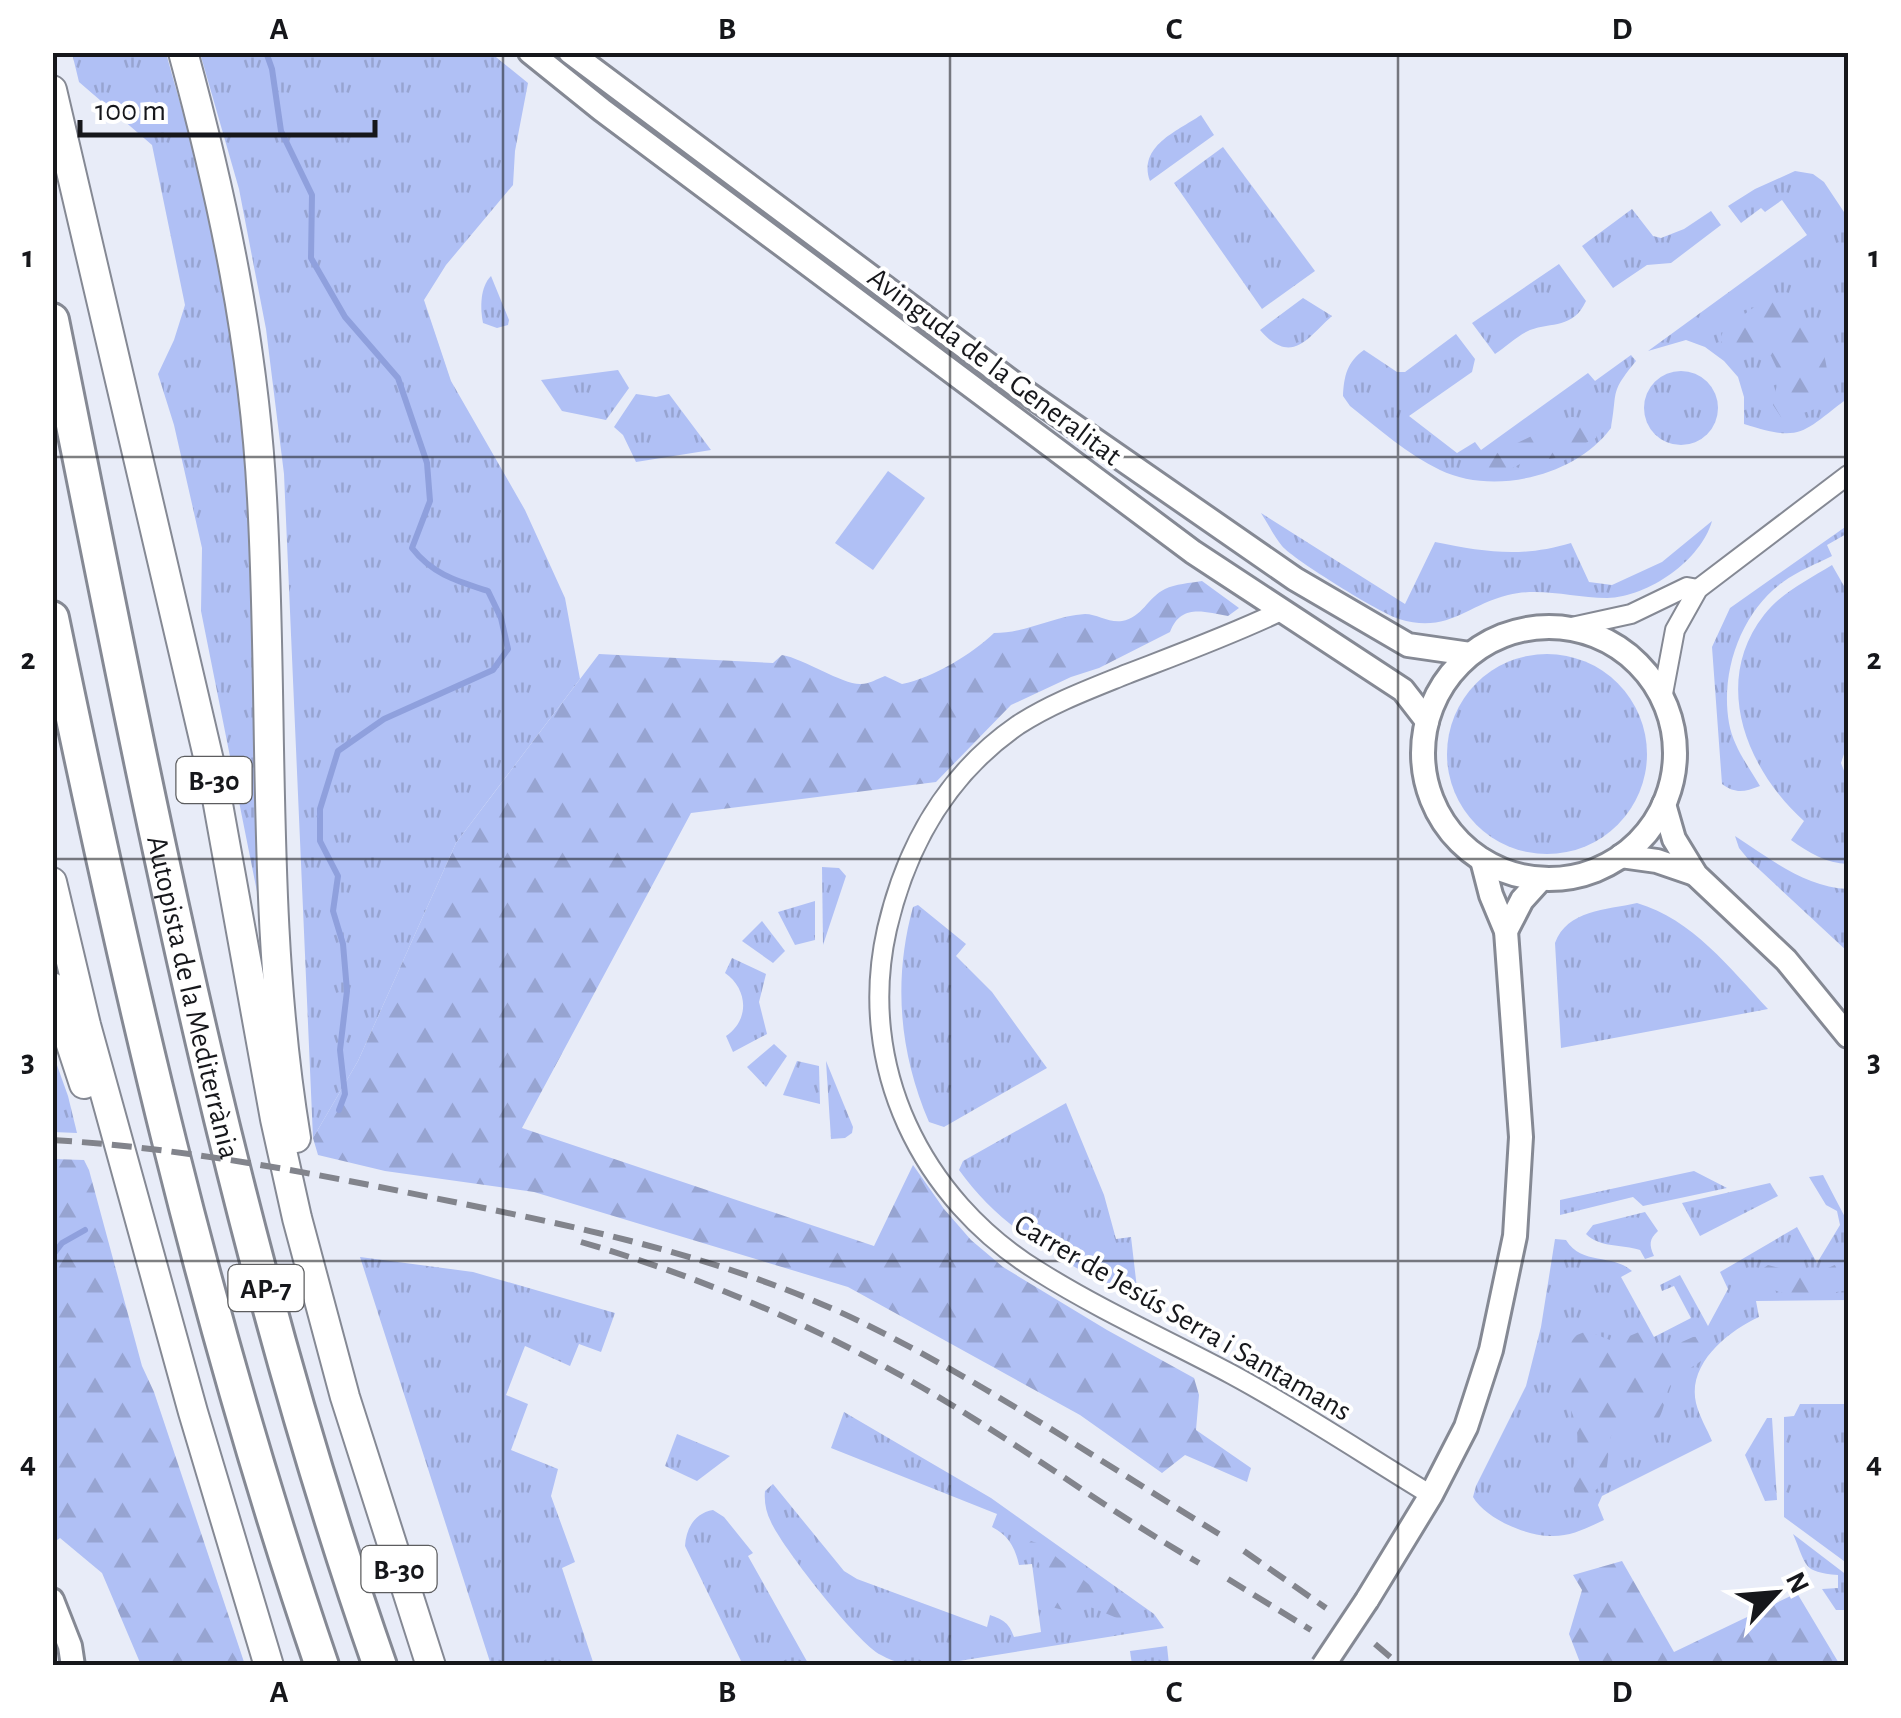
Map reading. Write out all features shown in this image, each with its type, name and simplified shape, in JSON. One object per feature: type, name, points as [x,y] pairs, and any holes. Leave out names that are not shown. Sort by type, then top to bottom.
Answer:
[{"type":"highway","points":[[183,52],[227,224],[258,433],[267,601],[274,890],[292,1114],[323,1284],[368,1472]]},
{"type":"highway","name":"B-30","points":[[52,90],[199,712],[228,850],[274,1119],[297,1218],[368,1472],[431,1666]]},
{"type":"highway","name":"Autopista de la Mediterrània","points":[[52,320],[205,1048],[309,1441],[380,1666]]},
{"type":"highway","name":"Autopista de la Mediterrània","points":[[52,618],[167,1138],[250,1438],[322,1666]]},
{"type":"highway","points":[[52,882],[86,1025],[193,1412],[269,1666]]},
{"type":"highway","points":[[52,987],[145,1284],[193,1412]]},
{"type":"street","name":"Avinguda de la Generalitat","points":[[530,52],[1193,552],[1403,690],[1427,721]]},
{"type":"street","name":"Avinguda de la Generalitat","points":[[570,52],[1036,400],[1295,579],[1408,645],[1470,654]]},
{"type":"street","points":[[1662,699],[1675,630],[1698,589],[1848,474]]},
{"type":"street","points":[[1567,628],[1606,641],[1648,676],[1662,699],[1672,728],[1674,759],[1664,804],[1650,828],[1621,856],[1582,874],[1541,879],[1504,871],[1482,860],[1453,834],[1433,801],[1423,763],[1427,721],[1443,684],[1470,654],[1514,632],[1567,628],[1631,614],[1687,587],[1698,589]]},
{"type":"street","name":"Carrer de Jesús Serra i Santamans","points":[[1280,610],[1242,630],[1048,708],[994,744],[946,794],[911,850],[894,902],[881,964],[882,1040],[902,1119],[924,1161],[962,1209],[992,1238],[1036,1270],[1237,1378],[1432,1495]]},
{"type":"street","points":[[1664,804],[1674,840],[1696,874],[1786,960],[1848,1036]]},
{"type":"street","points":[[1621,856],[1657,861],[1696,874]]},
{"type":"street","points":[[1322,1666],[1432,1495],[1471,1412],[1491,1350],[1516,1236],[1521,1137],[1506,931],[1482,860]]},
{"type":"street","points":[[1506,931],[1522,900],[1541,879]]},
{"type":"street","points":[[52,1600],[70,1646],[73,1666]]},
{"type":"green space","points":[[72,53],[166,53],[215,234],[238,374],[251,532],[264,927],[201,611],[202,548],[174,425],[158,374],[185,305],[152,145],[79,82]]},
{"type":"green space","points":[[200,53],[491,53],[528,83],[513,185],[446,265],[424,300],[451,381],[525,510],[565,598],[580,679],[456,843],[358,1061],[313,1138],[284,474],[266,329],[239,189]]},
{"type":"green space","points":[[1201,115],[1214,135],[1150,181],[1149,158],[1154,149]]},
{"type":"green space","points":[[1223,147],[1315,271],[1262,309],[1174,183]]},
{"type":"green space","points":[[1795,171],[1813,174],[1824,182],[1848,218],[1848,398],[1801,431],[1779,433],[1744,424],[1744,397],[1738,377],[1705,347],[1686,340],[1648,351],[1807,235],[1782,200],[1765,212],[1761,208],[1741,223],[1728,206]]},
{"type":"green space","points":[[1632,209],[1653,236],[1661,238],[1684,229],[1711,211],[1721,225],[1671,263],[1647,265],[1613,288],[1582,246]]},
{"type":"green space","points":[[1559,264],[1586,301],[1581,310],[1561,323],[1526,332],[1495,354],[1472,323]]},
{"type":"green space","points":[[491,276],[509,320],[508,325],[497,328],[483,323],[482,317],[483,292]]},
{"type":"green space","points":[[1303,298],[1332,316],[1299,345],[1281,346],[1260,330]]},
{"type":"green space","points":[[1764,300],[1796,312],[1817,338],[1827,372],[1824,406],[1783,420],[1773,405],[1779,373],[1771,356],[1759,352],[1732,361],[1720,339],[1724,329]]},
{"type":"green space","points":[[1456,334],[1475,359],[1472,372],[1409,416],[1457,453],[1475,442],[1481,450],[1588,373],[1595,381],[1631,355],[1636,361],[1618,387],[1611,428],[1577,458],[1533,477],[1509,481],[1461,478],[1405,449],[1350,406],[1343,396],[1348,370],[1364,350],[1397,372],[1405,372]]},
{"type":"green space","points":[[618,370],[629,388],[606,420],[562,411],[541,380]]},
{"type":"green space","points":[[1681,371],[1695,373],[1707,382],[1716,394],[1716,422],[1707,434],[1695,443],[1681,445],[1667,443],[1655,434],[1646,422],[1644,408],[1646,394],[1655,382],[1667,373]]},
{"type":"green space","points":[[636,394],[669,394],[711,450],[636,462],[623,435],[614,427]]},
{"type":"green space","points":[[1571,417],[1592,419],[1599,430],[1596,438],[1555,458],[1522,463],[1505,472],[1486,472],[1472,465]]},
{"type":"green space","points":[[888,471],[925,498],[873,570],[835,543]]},
{"type":"green space","points":[[1261,513],[1405,604],[1435,542],[1503,552],[1536,551],[1571,543],[1589,582],[1612,585],[1662,562],[1712,521],[1685,562],[1640,591],[1607,598],[1520,593],[1443,621],[1416,623],[1389,615],[1319,574],[1282,546]]},
{"type":"green space","points":[[1848,525],[1848,533],[1827,545],[1832,556],[1795,574],[1768,595],[1745,626],[1737,645],[1728,684],[1729,723],[1737,748],[1760,786],[1736,791],[1722,784],[1712,647],[1730,608]]},
{"type":"green space","points":[[1832,565],[1848,593],[1848,742],[1841,763],[1848,781],[1848,864],[1832,862],[1791,840],[1804,821],[1766,777],[1752,751],[1738,697],[1748,641],[1764,615],[1787,593]]},
{"type":"green space","points":[[1202,581],[1239,608],[1228,616],[1187,613],[1170,632],[1099,668],[1011,705],[936,782],[691,813],[522,1128],[874,1246],[913,1165],[971,1240],[1003,1267],[1194,1378],[1199,1395],[1196,1430],[1251,1468],[1247,1482],[1185,1455],[1162,1473],[1080,1415],[848,1287],[534,1192],[385,1171],[318,1155],[313,1138],[358,1061],[456,843],[599,654],[773,663],[782,655],[853,683],[885,676],[902,684],[951,664],[994,633],[1085,614],[1122,621],[1135,616],[1165,589]]},
{"type":"green space","points":[[1547,654],[1585,662],[1618,683],[1639,716],[1647,754],[1639,792],[1618,825],[1585,846],[1547,854],[1509,846],[1476,825],[1455,792],[1447,754],[1455,716],[1476,683],[1509,662]]},
{"type":"green space","points":[[1735,836],[1802,877],[1848,889],[1848,952],[1748,859]]},
{"type":"green space","points":[[822,867],[839,868],[846,876],[823,945]]},
{"type":"green space","points":[[815,901],[815,940],[795,945],[778,912]]},
{"type":"green space","points":[[1637,903],[1657,910],[1693,933],[1768,1009],[1561,1048],[1555,943],[1561,932],[1578,918]]},
{"type":"green space","points":[[918,905],[966,944],[956,956],[992,992],[1047,1068],[944,1127],[929,1122],[905,1042],[903,962],[913,907]]},
{"type":"green space","points":[[762,921],[785,951],[773,963],[742,941]]},
{"type":"green space","points":[[732,958],[766,974],[759,1002],[767,1034],[733,1052],[726,1036],[739,1022],[743,1004],[738,987],[725,973]]},
{"type":"green space","points":[[774,1044],[787,1056],[766,1087],[747,1067]]},
{"type":"green space","points":[[53,1054],[68,1096],[77,1133],[53,1132]]},
{"type":"green space","points":[[797,1061],[819,1066],[820,1104],[783,1095]]},
{"type":"green space","points":[[826,1061],[853,1127],[845,1138],[831,1139]]},
{"type":"green space","points":[[1066,1103],[1104,1195],[1116,1239],[1131,1237],[1138,1297],[1133,1298],[1084,1272],[1016,1229],[959,1170],[963,1161]]},
{"type":"green space","points":[[53,1159],[84,1160],[89,1170],[142,1366],[245,1665],[141,1665],[102,1573],[60,1538],[53,1543]]},
{"type":"green space","points":[[1694,1171],[1727,1188],[1643,1206],[1633,1197],[1560,1215],[1560,1200]]},
{"type":"green space","points":[[1823,1175],[1848,1223],[1848,1300],[1756,1301],[1759,1317],[1723,1340],[1698,1375],[1696,1403],[1712,1441],[1602,1496],[1598,1505],[1604,1520],[1571,1533],[1530,1533],[1496,1519],[1479,1505],[1473,1497],[1476,1486],[1526,1386],[1541,1327],[1555,1239],[1566,1240],[1580,1253],[1632,1271],[1621,1277],[1654,1337],[1691,1318],[1674,1286],[1662,1291],[1660,1285],[1680,1275],[1708,1326],[1728,1289],[1720,1272],[1797,1227],[1817,1263],[1840,1225],[1837,1211],[1826,1205],[1809,1177]]},
{"type":"green space","points":[[1770,1183],[1778,1196],[1700,1236],[1682,1203]]},
{"type":"green space","points":[[1645,1212],[1658,1231],[1651,1242],[1654,1256],[1645,1259],[1640,1250],[1604,1244],[1586,1234],[1593,1225]]},
{"type":"green space","points":[[360,1257],[473,1272],[615,1313],[601,1352],[579,1344],[570,1366],[525,1346],[506,1395],[528,1404],[511,1450],[558,1469],[551,1496],[575,1562],[562,1568],[594,1665],[491,1665]]},
{"type":"green space","points":[[1848,1259],[1848,1290],[1791,1295],[1760,1281],[1761,1270],[1768,1265],[1806,1278]]},
{"type":"green space","points":[[1587,1331],[1615,1342],[1639,1332],[1666,1349],[1693,1337],[1709,1336],[1713,1348],[1674,1380],[1659,1418],[1648,1432],[1624,1422],[1614,1427],[1603,1480],[1589,1494],[1576,1496],[1572,1479],[1577,1432],[1557,1379],[1563,1364],[1560,1352]]},
{"type":"green space","points":[[1800,1404],[1848,1404],[1848,1564],[1784,1517],[1784,1417],[1794,1416]]},
{"type":"green space","points":[[844,1412],[991,1498],[1154,1614],[1164,1628],[934,1665],[907,1664],[881,1655],[839,1614],[778,1534],[765,1503],[765,1491],[773,1484],[844,1571],[987,1627],[990,1615],[1008,1625],[1014,1637],[1041,1632],[1032,1564],[1019,1565],[1010,1542],[992,1527],[997,1514],[831,1448]]},
{"type":"green space","points":[[1767,1418],[1772,1418],[1777,1500],[1765,1501],[1745,1455]]},
{"type":"green space","points":[[677,1434],[730,1456],[697,1481],[665,1466]]},
{"type":"green space","points":[[713,1510],[724,1517],[753,1553],[748,1556],[809,1665],[743,1665],[685,1546],[693,1522]]},
{"type":"green space","points":[[1793,1534],[1848,1576],[1848,1610],[1836,1610],[1822,1589],[1838,1588],[1838,1575],[1818,1572],[1807,1565]]},
{"type":"green space","points":[[1031,1541],[1042,1545],[1099,1593],[1122,1608],[1139,1608],[1144,1617],[1124,1621],[1081,1603],[1063,1610],[1048,1606],[1039,1563],[1025,1547]]},
{"type":"green space","points":[[1622,1561],[1674,1652],[1797,1593],[1840,1665],[1581,1665],[1569,1634],[1582,1590],[1573,1575]]},
{"type":"green space","points":[[1167,1646],[1169,1665],[1132,1665],[1130,1651]]},
{"type":"waterway","points":[[266,52],[281,131],[312,195],[311,258],[345,317],[398,378],[427,463],[430,501],[412,548],[437,570],[488,591],[501,618],[508,649],[493,670],[384,719],[338,751],[320,809],[320,841],[338,876],[333,911],[343,944],[347,991],[340,1050],[345,1094],[339,1110]]},
{"type":"waterway","points":[[52,1256],[62,1243],[85,1230]]},
{"type":"railway","points":[[52,1140],[197,1155],[386,1188],[652,1246],[758,1279],[861,1322],[953,1371],[1219,1534]]},
{"type":"railway","points":[[581,1242],[756,1304],[882,1365],[1199,1563]]},
{"type":"railway","points":[[1244,1551],[1326,1608]]},
{"type":"railway","points":[[1228,1579],[1311,1630]]},
{"type":"railway","points":[[1375,1644],[1401,1666]]}]
